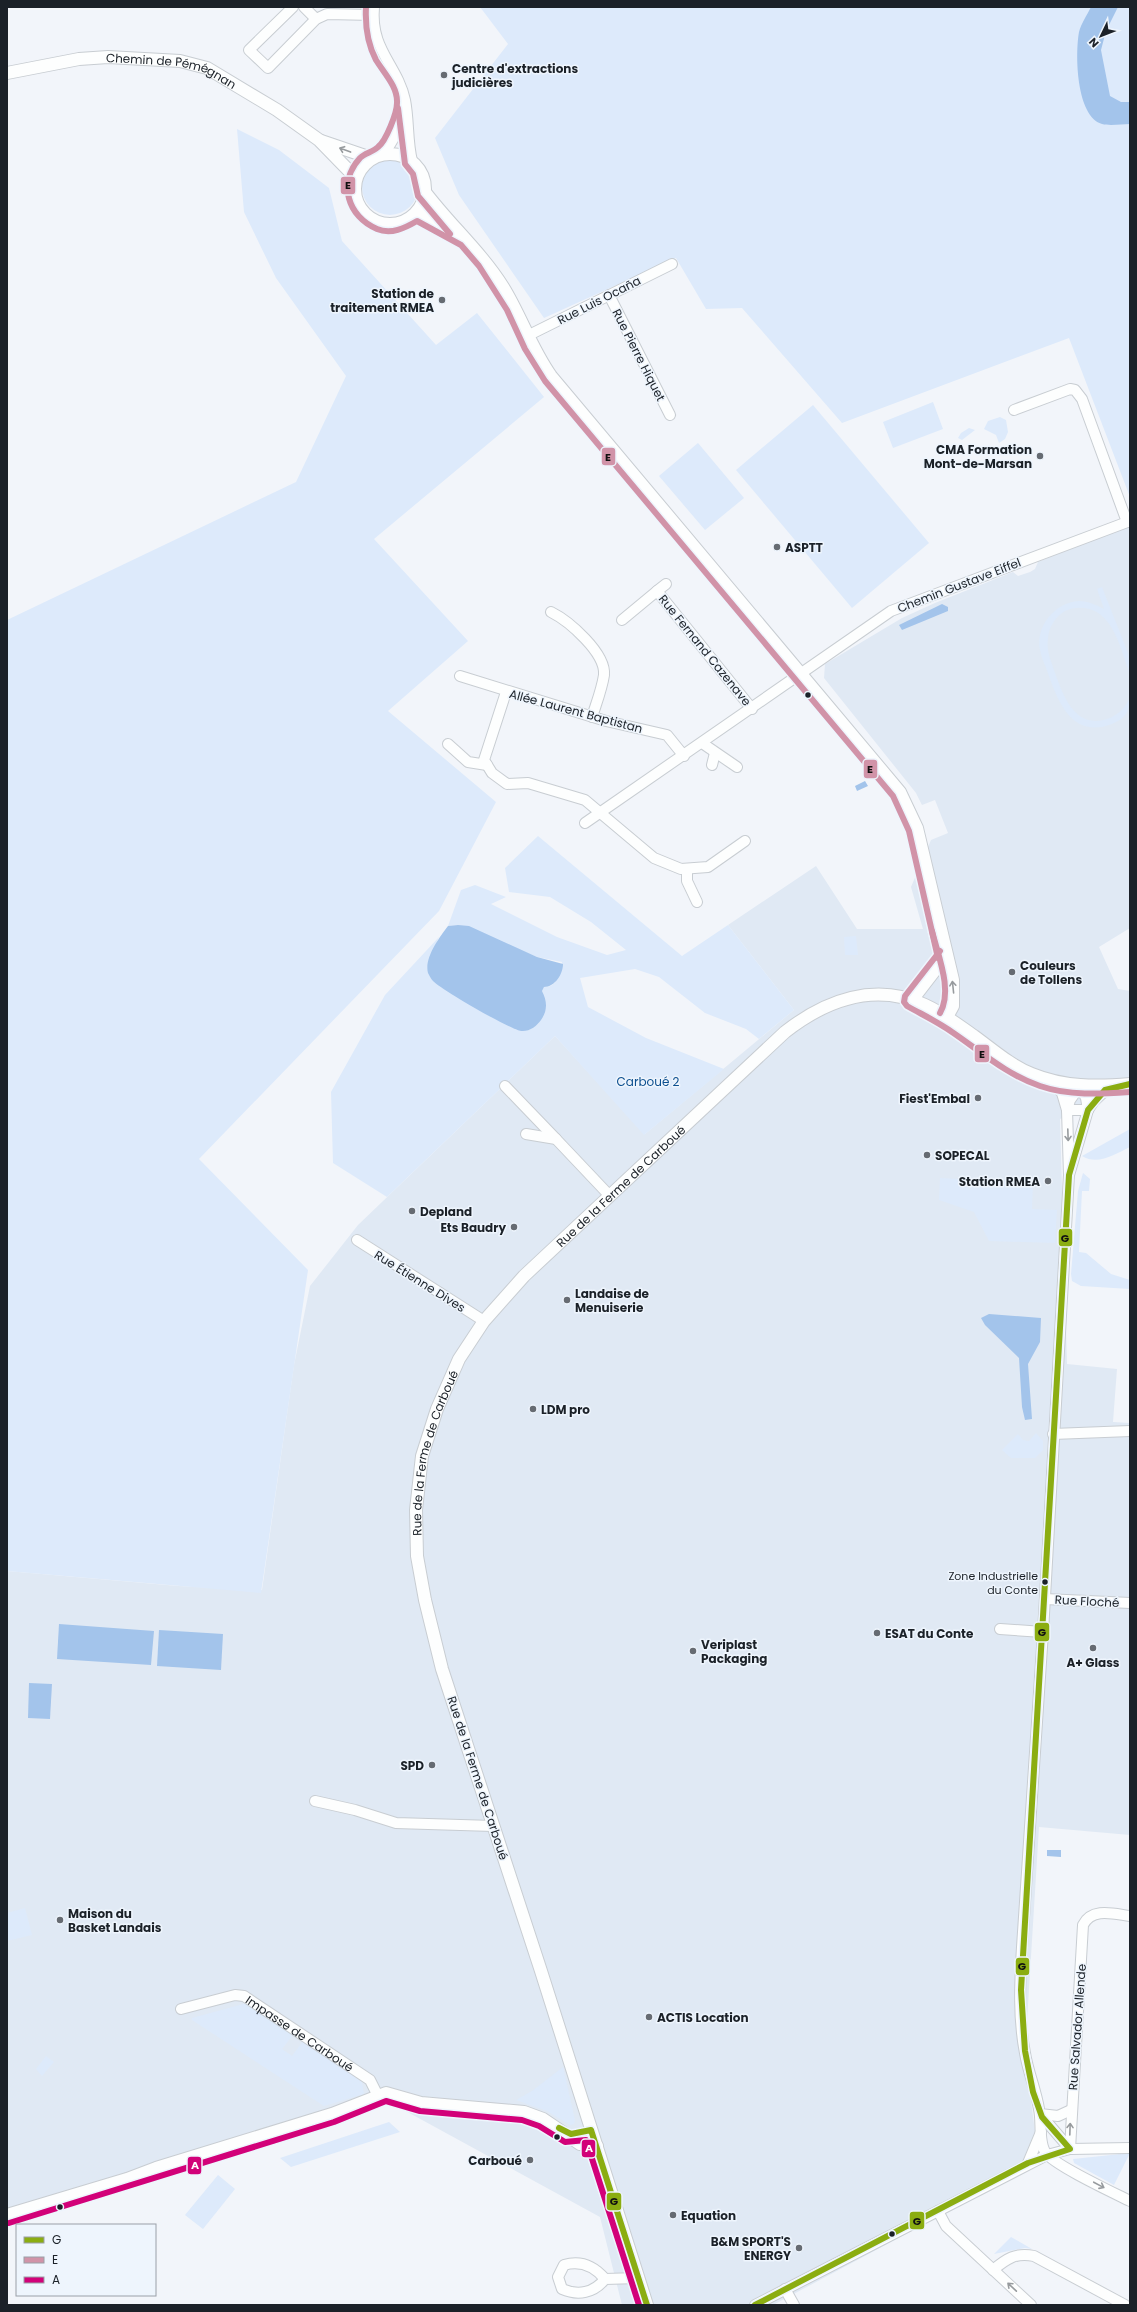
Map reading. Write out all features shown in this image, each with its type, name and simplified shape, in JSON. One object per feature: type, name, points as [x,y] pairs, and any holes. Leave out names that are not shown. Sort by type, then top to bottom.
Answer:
[{"type":"street","points":[[293,7],[249,50],[268,68],[316,19],[328,14],[374,11],[379,49],[398,80],[405,99],[412,161]]},
{"type":"street","points":[[304,7],[316,19]]},
{"type":"street","name":"Chemin de Pémégnan","points":[[7,73],[36,66],[94,58],[146,58],[180,61],[207,68],[277,110],[320,140],[356,178]]},
{"type":"street","points":[[385,154],[398,131],[405,99]]},
{"type":"street","name":"Chemin de Pémégnan","points":[[320,140],[371,158]]},
{"type":"street","points":[[385,154],[400,155],[412,161],[420,170],[424,180],[425,192],[423,202],[417,212],[400,223],[378,222],[366,216],[358,205],[354,192],[356,178],[362,167],[371,158],[385,154]]},
{"type":"street","points":[[425,192],[485,261],[514,306],[527,336],[551,376],[900,792],[917,828],[954,992],[953,1006],[947,1017]]},
{"type":"street","points":[[417,212],[466,239]]},
{"type":"street","name":"Rue Luis Ocaña","points":[[527,336],[672,264]]},
{"type":"street","name":"Rue Pierre Hiquet","points":[[609,295],[670,415]]},
{"type":"street","points":[[1014,410],[1070,389],[1075,390],[1082,399],[1128,521]]},
{"type":"street","name":"Chemin Gustave Eiffel","points":[[585,823],[600,811],[752,709],[800,673],[891,611],[1128,521]]},
{"type":"street","name":"Rue Fernand Cazenave","points":[[622,620],[666,584]]},
{"type":"street","name":"Rue Fernand Cazenave","points":[[657,591],[752,709]]},
{"type":"street","points":[[551,612],[566,619],[601,658],[604,675],[592,717]]},
{"type":"street","name":"Allée Laurent Baptistan","points":[[460,676],[506,692],[592,717],[667,734],[684,756]]},
{"type":"street","points":[[506,692],[484,760],[492,773],[507,784],[528,783],[585,800],[600,811],[654,858],[681,869],[708,867],[745,841]]},
{"type":"street","points":[[702,743],[737,767]]},
{"type":"street","points":[[448,744],[468,762],[487,765]]},
{"type":"street","points":[[712,765],[716,754]]},
{"type":"street","points":[[687,869],[687,881],[697,902]]},
{"type":"street","points":[[912,1000],[946,956]]},
{"type":"street","name":"Rue de la Ferme de Carboué","points":[[645,2300],[442,1669],[425,1600],[417,1556],[416,1510],[422,1456],[446,1384],[459,1358],[484,1321],[524,1276],[712,1099],[801,1019],[837,1001],[858,997],[889,995],[912,1000],[947,1017],[1013,1064],[1051,1081],[1080,1086],[1130,1084]]},
{"type":"street","points":[[1051,1081],[1062,1093],[1067,1110],[1069,1175],[1053,1434],[1043,1632],[1020,1996],[1021,2028],[1025,2054],[1040,2114],[1043,2148],[1046,2155],[1068,2169],[1130,2202]]},
{"type":"street","points":[[505,1086],[609,1195]]},
{"type":"street","points":[[1067,1110],[1070,1100],[1080,1086],[1086,1098],[1088,1110],[1069,1175]]},
{"type":"street","points":[[1067,1110],[1088,1110],[1110,1086]]},
{"type":"street","points":[[526,1134],[556,1140]]},
{"type":"street","name":"Rue Étienne Dives","points":[[356,1240],[484,1321]]},
{"type":"street","points":[[1053,1434],[1130,1431]]},
{"type":"street","name":"Rue Floché","points":[[1045,1598],[1130,1603]]},
{"type":"street","points":[[1000,1629],[1043,1632]]},
{"type":"street","points":[[315,1801],[355,1810],[396,1823],[493,1826]]},
{"type":"street","name":"Rue Salvador Allende","points":[[1070,2148],[1071,2110],[1083,1925],[1089,1917],[1098,1913],[1130,1916]]},
{"type":"street","name":"Impasse de Carboué","points":[[180,2009],[235,1995],[244,1996],[393,2094],[421,2103],[524,2112],[543,2119],[580,2144],[596,2146]]},
{"type":"street","name":"Impasse de Carboué","points":[[370,2080],[378,2096],[393,2094]]},
{"type":"street","points":[[7,2214],[127,2179],[156,2168],[332,2114],[378,2096]]},
{"type":"street","points":[[1040,2114],[1058,2116],[1071,2110]]},
{"type":"street","points":[[1040,2114],[1070,2148]]},
{"type":"street","points":[[1028,2163],[1042,2129]]},
{"type":"street","points":[[567,2134],[574,2135],[591,2130]]},
{"type":"street","points":[[755,2305],[1046,2155],[1070,2148],[1130,2148]]},
{"type":"street","points":[[938,2211],[946,2226],[1031,2305]]},
{"type":"street","points":[[993,2270],[1017,2254],[1034,2256],[1124,2305]]},
{"type":"street","points":[[604,2279],[638,2278]]},
{"type":"street","points":[[785,2289],[794,2305]]},
{"type":"street","points":[[645,2300],[655,2305]]},
{"type":"shaded area","points":[[1130,525],[1130,928],[1099,947],[1118,989],[1130,991],[1130,1087],[1060,1119],[1067,1364],[1117,1369],[1113,1422],[1130,1423],[1130,1835],[1039,1827],[1025,2054],[1039,2163],[773,2305],[622,2305],[600,2217],[391,2103],[200,2164],[7,2219],[7,1571],[178,1586],[262,1590],[294,1365],[310,1286],[358,1225],[555,1036],[645,1134],[794,1010],[728,925],[816,866],[857,929],[923,929],[911,887],[931,840],[948,833],[935,800],[922,805],[916,793],[824,678],[825,664],[902,618],[935,603],[1013,572],[1018,576],[1030,572],[1035,569],[1038,562]]},
{"type":"green space","points":[[480,7],[1130,7],[1130,497],[1069,338],[842,423],[742,308],[706,309],[676,258],[544,318],[459,195],[435,138],[508,44]]},
{"type":"green space","points":[[237,129],[279,150],[329,188],[342,241],[436,345],[477,313],[544,397],[374,539],[468,641],[388,711],[496,802],[439,911],[199,1159],[308,1270],[261,1593],[7,1571],[7,620],[296,482],[346,376],[276,278],[244,212]]},
{"type":"green space","points":[[390,159],[401,161],[410,167],[416,176],[418,187],[416,198],[410,207],[401,213],[390,215],[379,213],[370,207],[364,198],[362,187],[364,176],[370,167],[379,161]]},
{"type":"green space","points":[[933,402],[943,429],[893,448],[883,422]]},
{"type":"green space","points":[[813,405],[929,543],[852,608],[736,470]]},
{"type":"green space","points":[[1000,417],[1006,420],[1008,432],[1005,439],[999,443],[996,435],[984,429],[988,421]]},
{"type":"green space","points":[[969,428],[975,430],[962,440],[958,438],[961,433]]},
{"type":"green space","points":[[698,443],[744,498],[705,530],[659,476]]},
{"type":"green space","points":[[1102,587],[1130,658],[1130,674],[1115,634],[1110,625],[1095,611],[1085,608],[1072,608],[1065,611],[1058,616],[1053,623],[1048,638],[1049,656],[1059,683],[1067,702],[1080,716],[1088,720],[1098,721],[1110,718],[1127,704],[1130,697],[1128,710],[1124,717],[1112,724],[1099,727],[1088,727],[1071,717],[1064,709],[1054,690],[1042,657],[1039,641],[1044,625],[1049,617],[1062,606],[1070,602],[1082,601],[1104,609],[1097,589]]},
{"type":"green space","name":"Carboué 2","points":[[538,836],[682,956],[728,925],[794,1010],[759,1039],[746,1029],[705,1013],[659,977],[635,969],[580,978],[588,1007],[646,1038],[724,1069],[644,1135],[555,1036],[387,1197],[333,1163],[331,1092],[385,995],[439,937],[428,964],[473,1007],[521,1031],[538,1024],[546,1008],[542,991],[544,987],[552,985],[558,979],[560,971],[562,962],[537,957],[458,925],[448,926],[461,890],[475,885],[506,897],[491,904],[557,937],[607,955],[626,950],[591,922],[550,897],[509,892],[505,868]]},
{"type":"green space","points":[[856,936],[858,955],[845,955],[844,937]]},
{"type":"green space","points":[[1130,1129],[1130,1147],[1106,1158],[1094,1160],[1082,1156]]},
{"type":"green space","points":[[1083,1173],[1090,1179],[1089,1191],[1082,1191],[1079,1252],[1086,1253],[1111,1274],[1130,1280],[1130,1289],[1081,1286],[1072,1281],[1071,1274],[1078,1191]]},
{"type":"green space","points":[[940,1178],[1033,1183],[1032,1209],[1057,1210],[1055,1243],[989,1241],[974,1212],[939,1200]]},
{"type":"green space","points":[[1036,1433],[1043,1441],[1043,1450],[1035,1458],[1011,1458],[1002,1450],[1018,1434],[1023,1440],[1029,1441]]},
{"type":"green space","points":[[25,1908],[32,1935],[7,1941],[7,1913]]},
{"type":"green space","points":[[247,2003],[293,2035],[282,2049],[292,2056],[303,2041],[362,2082],[364,2094],[324,2106],[192,2020],[192,2018]]},
{"type":"green space","points":[[46,2056],[54,2062],[42,2076],[36,2069]]},
{"type":"green space","points":[[563,2067],[575,2120],[574,2124],[570,2125],[547,2111],[516,2100],[532,2091]]},
{"type":"green space","points":[[389,2122],[400,2132],[291,2167],[280,2158]]},
{"type":"green space","points":[[1130,2153],[1114,2185],[1074,2163],[1073,2159]]},
{"type":"green space","points":[[218,2175],[235,2189],[203,2229],[185,2215]]},
{"type":"green space","points":[[1011,2237],[1032,2249],[1025,2248],[994,2254]]},
{"type":"water","points":[[1091,7],[1118,7],[1106,31],[1101,50],[1110,96],[1121,102],[1130,102],[1130,124],[1105,125],[1093,119],[1082,97],[1079,83],[1077,55],[1079,32]]},
{"type":"water","points":[[942,604],[948,607],[948,611],[902,630],[899,625]]},
{"type":"water","points":[[865,781],[868,786],[857,791],[855,786]]},
{"type":"water","points":[[448,926],[469,926],[537,957],[563,964],[562,972],[558,979],[552,985],[544,987],[542,991],[546,1002],[545,1013],[541,1020],[530,1030],[521,1031],[515,1029],[491,1017],[461,1000],[432,980],[428,973],[427,967],[433,948]]},
{"type":"water","points":[[989,1314],[1041,1318],[1040,1342],[1028,1364],[1032,1419],[1025,1420],[1022,1407],[1019,1358],[985,1325],[981,1318]]},
{"type":"water","points":[[59,1624],[154,1631],[151,1665],[57,1659]]},
{"type":"water","points":[[159,1630],[223,1634],[221,1670],[157,1666]]},
{"type":"water","points":[[29,1683],[52,1684],[50,1719],[28,1718]]},
{"type":"water","points":[[1047,1850],[1061,1850],[1061,1857],[1047,1856]]},
{"type":"transit line","name":"E","points":[[366,7],[366,28],[370,47],[376,60],[393,86],[397,97],[397,108],[381,144],[376,149],[362,156],[353,168],[349,178],[348,188],[349,198],[353,208],[367,224],[382,231],[398,230],[417,221],[461,245],[479,266],[507,310],[525,349],[545,381],[893,796],[909,831],[938,958]]},
{"type":"transit line","name":"E","points":[[398,108],[405,164],[413,174],[418,196],[450,234]]},
{"type":"transit line","name":"E","points":[[932,931],[941,962],[945,984],[944,1004],[940,1013]]},
{"type":"transit line","name":"E","points":[[940,951],[905,996],[904,1002],[907,1006],[947,1028],[1016,1076],[1040,1086],[1073,1093],[1096,1094],[1130,1092]]},
{"type":"transit line","name":"G","points":[[755,2305],[1028,2163],[1070,2149],[1042,2117],[1033,2092],[1025,2051],[1021,1990],[1069,1175],[1088,1110],[1105,1090],[1130,1084]]},
{"type":"transit line","name":"A","points":[[9,2223],[334,2122],[386,2101],[420,2111],[522,2120],[539,2126],[565,2142],[586,2140],[639,2305]]},
{"type":"transit line","name":"G","points":[[559,2128],[571,2134],[591,2130],[647,2305]]},
{"type":"place","name":"Centre d'extractions judicières","points":[[444,75]]},
{"type":"place","name":"Station de traitement RMEA","points":[[442,300]]},
{"type":"place","name":"CMA Formation Mont-de-Marsan","points":[[1040,456]]},
{"type":"place","name":"ASPTT","points":[[777,547]]},
{"type":"place","name":"Couleurs de Tollens","points":[[1012,972]]},
{"type":"place","name":"Fiest'Embal","points":[[978,1098]]},
{"type":"place","name":"SOPECAL","points":[[927,1155]]},
{"type":"place","name":"Station RMEA","points":[[1048,1181]]},
{"type":"place","name":"Depland","points":[[412,1211]]},
{"type":"place","name":"Ets Baudry","points":[[514,1227]]},
{"type":"place","name":"Landaise de Menuiserie","points":[[567,1300]]},
{"type":"place","name":"LDM pro","points":[[533,1409]]},
{"type":"place","name":"Zone Industrielle du Conte","points":[[1045,1582]]},
{"type":"place","name":"ESAT du Conte","points":[[877,1633]]},
{"type":"place","name":"A+ Glass","points":[[1093,1648]]},
{"type":"place","name":"Veriplast Packaging","points":[[693,1651]]},
{"type":"place","name":"SPD","points":[[432,1765]]},
{"type":"place","name":"Maison du Basket Landais","points":[[60,1920]]},
{"type":"place","name":"ACTIS Location","points":[[649,2017]]},
{"type":"place","name":"Carboué","points":[[530,2160]]},
{"type":"place","name":"Equation","points":[[673,2215]]},
{"type":"place","name":"B&M SPORT'S ENERGY","points":[[799,2248]]}]
